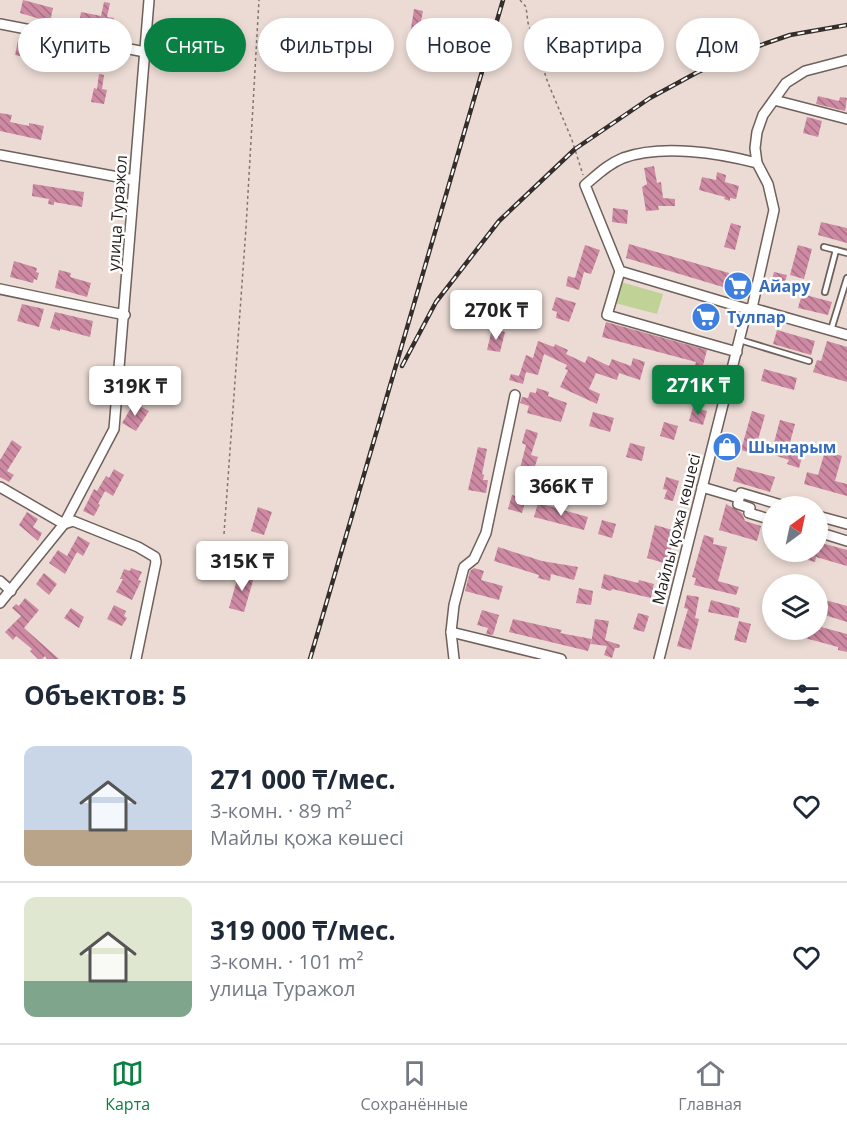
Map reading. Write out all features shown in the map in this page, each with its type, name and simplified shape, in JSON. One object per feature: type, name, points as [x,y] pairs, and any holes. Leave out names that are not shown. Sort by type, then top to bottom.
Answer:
[{"type":"street","name":"улица Туражол","points":[[148,18],[149,0]]},
{"type":"street","points":[[0,24],[144,52]]},
{"type":"street","name":"Майлы қожа көшесі","points":[[659,659],[774,210],[768,184],[758,163],[755,148],[757,132],[763,115],[786,83],[805,71],[847,60]]},
{"type":"street","name":"улица Туражол","points":[[64,524],[114,429],[144,64]]},
{"type":"street","points":[[774,100],[847,119]]},
{"type":"street","points":[[737,352],[607,315],[620,271],[585,184],[608,166],[624,158],[640,154],[688,152],[725,154],[758,163]]},
{"type":"street","points":[[0,155],[134,180]]},
{"type":"street","points":[[620,271],[847,334]]},
{"type":"street","points":[[0,289],[125,315]]},
{"type":"street","points":[[454,659],[451,632],[454,605],[464,567],[474,559],[486,533],[515,395]]},
{"type":"street","points":[[0,487],[64,524]]},
{"type":"street","points":[[702,487],[739,498]]},
{"type":"street","points":[[762,499],[741,493],[738,504],[750,508],[749,513],[762,516]]},
{"type":"street","points":[[828,519],[847,524]]},
{"type":"street","points":[[0,603],[64,524],[73,521],[138,547],[155,558],[156,562],[136,659]]},
{"type":"street","points":[[828,535],[847,541]]},
{"type":"street","points":[[0,581],[11,591]]},
{"type":"street","points":[[451,632],[561,659]]},
{"type":"lane","points":[[824,247],[847,253]]},
{"type":"lane","points":[[825,292],[836,250]]},
{"type":"lane","points":[[831,330],[847,278]]},
{"type":"lane","points":[[740,340],[809,361]]},
{"type":"path","points":[[224,534],[259,0]]},
{"type":"path","points":[[520,0],[526,8],[528,23],[572,140],[585,184]]},
{"type":"green space","points":[[621,282],[663,294],[657,314],[615,303]]},
{"type":"building","points":[[23,0],[53,8],[51,18],[37,18],[20,13]]},
{"type":"building","points":[[104,2],[110,3],[107,17],[114,18],[80,18],[81,12],[101,16]]},
{"type":"building","points":[[414,9],[423,11],[422,18],[413,18]]},
{"type":"building","points":[[99,74],[104,75],[102,89],[107,90],[104,104],[91,102],[94,88],[97,89]]},
{"type":"building","points":[[818,96],[839,101],[840,97],[847,98],[845,111],[816,104]]},
{"type":"building","points":[[0,113],[12,115],[10,122],[44,126],[41,140],[0,131]]},
{"type":"building","points":[[807,117],[822,121],[818,137],[803,133]]},
{"type":"building","points":[[654,166],[657,183],[661,182],[663,198],[675,199],[675,206],[658,206],[659,210],[646,211],[642,187],[647,184],[644,168]]},
{"type":"building","points":[[717,172],[726,175],[725,182],[739,186],[736,199],[730,198],[730,201],[724,199],[725,197],[699,190],[702,177],[716,180]]},
{"type":"building","points":[[33,184],[84,192],[82,207],[54,202],[54,205],[48,204],[49,199],[32,196]]},
{"type":"building","points":[[613,208],[628,210],[627,224],[612,222]]},
{"type":"building","points":[[821,222],[847,228],[847,243],[818,235]]},
{"type":"building","points":[[731,223],[741,226],[735,250],[724,247]]},
{"type":"building","points":[[629,244],[729,273],[729,276],[747,282],[743,293],[626,258]]},
{"type":"building","points":[[585,245],[600,250],[591,274],[584,272],[579,290],[566,286],[568,276],[575,278]]},
{"type":"building","points":[[798,245],[812,249],[804,279],[790,275]]},
{"type":"building","points":[[14,261],[37,268],[36,272],[39,273],[37,280],[34,279],[33,283],[10,277]]},
{"type":"building","points":[[59,270],[71,273],[70,277],[91,283],[87,297],[55,288]]},
{"type":"building","points":[[774,272],[787,275],[783,290],[770,287]]},
{"type":"building","points":[[802,294],[832,302],[828,315],[798,308]]},
{"type":"building","points":[[556,297],[576,303],[569,322],[556,318],[557,312],[552,310]]},
{"type":"building","points":[[22,304],[44,309],[39,327],[17,321]]},
{"type":"building","points":[[701,311],[716,315],[713,327],[698,323]]},
{"type":"building","points":[[55,312],[93,321],[90,337],[50,328]]},
{"type":"building","points":[[606,322],[707,350],[701,373],[707,374],[703,389],[689,384],[696,362],[602,337]]},
{"type":"building","points":[[492,329],[505,332],[500,352],[487,350]]},
{"type":"building","points":[[777,330],[815,341],[811,355],[773,344]]},
{"type":"building","points":[[538,341],[554,347],[555,344],[568,350],[566,354],[585,363],[588,356],[609,366],[612,359],[631,366],[633,358],[645,362],[640,380],[619,373],[617,380],[596,373],[589,389],[600,394],[597,404],[560,387],[568,370],[565,369],[567,365],[544,354],[538,375],[526,372],[523,384],[509,380],[511,374],[519,376],[526,355],[533,358]]},
{"type":"building","points":[[827,341],[847,347],[847,382],[813,372],[817,360],[821,361]]},
{"type":"building","points":[[764,369],[797,378],[794,390],[761,381]]},
{"type":"building","points":[[664,378],[676,382],[671,396],[659,392]]},
{"type":"building","points":[[537,388],[549,392],[548,396],[567,403],[561,422],[527,413],[529,406],[520,403],[522,397],[528,398],[530,392],[536,393]]},
{"type":"building","points":[[134,403],[149,411],[136,431],[122,423]]},
{"type":"building","points":[[693,407],[707,411],[703,425],[689,421]]},
{"type":"building","points":[[752,411],[765,415],[754,454],[741,450]]},
{"type":"building","points":[[593,412],[614,418],[610,432],[589,426]]},
{"type":"building","points":[[780,420],[795,424],[789,446],[804,450],[799,468],[787,464],[789,460],[771,454]]},
{"type":"building","points":[[664,422],[678,426],[674,440],[660,436]]},
{"type":"building","points":[[526,429],[538,433],[531,455],[538,457],[529,483],[517,480],[526,445],[522,443]]},
{"type":"building","points":[[12,440],[22,447],[7,471],[14,475],[9,482],[0,477],[0,460]]},
{"type":"building","points":[[630,443],[645,447],[642,461],[626,457]]},
{"type":"building","points":[[478,447],[487,449],[482,474],[484,475],[483,480],[488,480],[486,493],[468,490]]},
{"type":"building","points":[[825,451],[842,456],[835,481],[847,484],[847,496],[804,484],[807,472],[818,475]]},
{"type":"building","points":[[737,467],[775,477],[770,492],[733,481]]},
{"type":"building","points":[[114,469],[124,475],[113,496],[105,491],[94,516],[83,511],[94,489],[97,491],[106,476],[109,478]]},
{"type":"building","points":[[580,471],[592,475],[588,488],[576,485]]},
{"type":"building","points":[[561,477],[575,481],[571,495],[557,491]]},
{"type":"building","points":[[666,477],[679,481],[673,501],[664,499],[667,490],[663,489]]},
{"type":"building","points":[[512,495],[526,499],[522,513],[508,509]]},
{"type":"building","points":[[538,503],[588,517],[584,530],[534,517]]},
{"type":"building","points":[[726,504],[742,513],[745,521],[761,526],[757,541],[719,530]]},
{"type":"building","points":[[258,507],[272,512],[264,535],[251,531]]},
{"type":"building","points":[[27,512],[38,519],[33,527],[42,533],[38,541],[19,525]]},
{"type":"building","points":[[602,520],[616,524],[612,538],[598,534]]},
{"type":"building","points":[[655,525],[676,531],[667,564],[647,558]]},
{"type":"building","points":[[704,535],[714,538],[713,544],[727,547],[718,581],[739,587],[736,595],[694,585],[696,578],[692,577]]},
{"type":"building","points":[[78,536],[90,543],[83,556],[77,552],[65,574],[49,563],[58,550],[67,556]]},
{"type":"building","points":[[828,545],[847,550],[847,566],[828,560]]},
{"type":"building","points":[[498,547],[542,561],[578,567],[574,580],[551,574],[550,581],[538,578],[539,575],[494,561]]},
{"type":"building","points":[[131,568],[142,572],[138,580],[141,581],[132,600],[116,592],[123,579],[120,579],[124,569],[130,571]]},
{"type":"building","points":[[474,568],[484,571],[481,580],[503,586],[499,600],[465,591],[470,571]]},
{"type":"building","points":[[44,573],[57,584],[49,595],[36,584]]},
{"type":"building","points":[[239,573],[254,577],[244,612],[229,608]]},
{"type":"building","points":[[604,574],[638,583],[639,580],[654,584],[651,598],[601,588]]},
{"type":"building","points":[[579,588],[593,591],[591,605],[576,603]]},
{"type":"building","points":[[687,595],[699,597],[695,618],[699,619],[691,650],[677,646],[688,609],[684,608]]},
{"type":"building","points":[[25,598],[39,610],[24,628],[59,659],[47,659],[45,656],[38,659],[30,651],[32,649],[16,636],[13,640],[5,632],[21,616],[12,608],[16,604],[19,606]]},
{"type":"building","points":[[711,600],[740,608],[738,618],[708,612]]},
{"type":"building","points":[[828,601],[847,606],[847,622],[828,616]]},
{"type":"building","points":[[114,605],[126,611],[124,616],[127,618],[122,626],[107,619]]},
{"type":"building","points":[[71,608],[84,617],[79,628],[64,618]]},
{"type":"building","points":[[482,610],[499,615],[493,635],[486,634],[488,628],[477,625]]},
{"type":"building","points":[[638,613],[649,616],[644,632],[633,629]]},
{"type":"building","points":[[513,619],[562,630],[560,633],[592,639],[588,651],[509,632]]},
{"type":"building","points":[[595,619],[609,621],[605,640],[620,645],[619,648],[615,648],[612,658],[604,655],[607,646],[591,644]]},
{"type":"building","points":[[739,621],[751,624],[746,643],[734,640]]},
{"type":"building","points":[[828,629],[847,634],[847,652],[838,650],[838,647],[812,640],[828,640]]},
{"type":"railway","points":[[310,659],[503,0]]},
{"type":"railway","points":[[402,366],[436,302],[499,221],[575,149],[650,98],[741,52],[790,35],[847,25]]},
{"type":"place","name":"Айару","points":[[738,286]]},
{"type":"place","name":"Тулпар","points":[[706,317]]},
{"type":"place","name":"Шынарым","points":[[727,447]]}]
